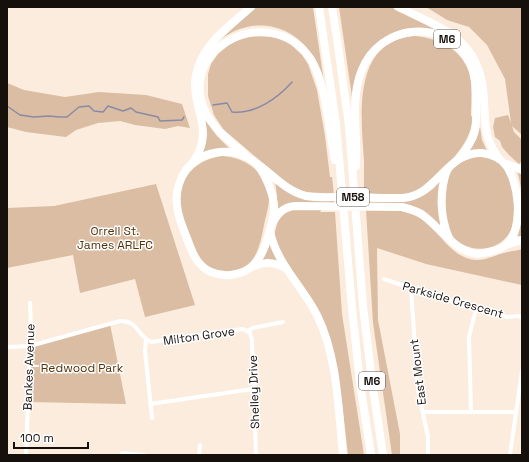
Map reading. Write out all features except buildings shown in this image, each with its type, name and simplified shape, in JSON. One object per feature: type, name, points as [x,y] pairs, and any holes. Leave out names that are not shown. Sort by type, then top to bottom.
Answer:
[{"type":"highway","points":[[251,7],[211,44],[198,65],[195,78],[195,93],[203,126],[201,148],[180,181],[176,203],[179,217],[194,256],[205,268],[217,274],[233,275],[252,267],[268,263],[279,265],[287,269]]},
{"type":"highway","name":"M6","points":[[319,7],[336,123],[353,315],[371,455]]},
{"type":"highway","name":"M6","points":[[332,7],[348,126],[363,306],[383,455]]},
{"type":"highway","name":"M6","points":[[398,7],[431,22],[450,33],[465,45],[473,56],[481,76],[486,136],[490,146],[502,161]]},
{"type":"highway","name":"M6","points":[[256,163],[223,136],[215,126],[205,110],[200,85],[203,70],[207,61],[223,41],[237,33],[254,29],[262,29],[279,32],[292,39],[306,51],[315,67],[323,94],[342,192]]},
{"type":"highway","name":"M6","points":[[354,192],[357,150],[356,102],[359,78],[364,65],[372,54],[387,41],[399,35],[418,31],[438,35],[455,45],[464,54],[470,64],[476,83],[476,127],[472,140],[458,160]]},
{"type":"highway","name":"M58","points":[[191,164],[211,154],[225,152],[235,153],[256,163],[297,192],[310,196],[330,197],[411,197],[424,191],[458,160],[468,155],[477,153],[485,154],[522,170]]},
{"type":"highway","points":[[502,161],[514,180],[518,202],[517,222],[514,232],[506,245]]},
{"type":"highway","name":"M58","points":[[252,267],[262,253],[271,227],[274,208],[272,194],[266,177],[256,163]]},
{"type":"highway","points":[[447,170],[443,184],[442,216],[450,241]]},
{"type":"highway","name":"M58","points":[[342,455],[335,377],[329,346],[317,316],[307,297],[287,269],[274,247],[271,227],[280,212],[286,208],[295,206],[402,207],[411,209],[424,216],[450,241],[464,251],[475,254],[488,253],[522,240]]},
{"type":"street","name":"Parkside Crescent","points":[[384,280],[494,315],[508,317],[519,316],[522,318]]},
{"type":"street","name":"East Mount","points":[[410,289],[417,383],[428,437],[428,455]]},
{"type":"street","name":"Bankes Avenue","points":[[26,455],[31,327],[30,303]]},
{"type":"street","points":[[471,411],[469,338],[476,310]]},
{"type":"street","name":"Milton Grove","points":[[7,347],[30,346],[120,321],[126,321],[151,342],[242,329],[247,331],[253,328],[283,322]]},
{"type":"street","name":"Shelley Drive","points":[[247,331],[251,336],[256,455]]},
{"type":"street","points":[[146,339],[145,351],[152,418]]},
{"type":"street","points":[[510,455],[522,371]]},
{"type":"street","points":[[150,404],[253,389]]},
{"type":"street","points":[[423,412],[516,412]]},
{"type":"street","points":[[199,455],[200,445]]},
{"type":"street","points":[[122,453],[144,455]]},
{"type":"lane","points":[[29,366],[38,366]]},
{"type":"green space","points":[[256,7],[313,7],[325,89],[318,67],[312,55],[293,35],[282,29],[257,25],[232,32],[220,40]]},
{"type":"green space","points":[[339,7],[391,7],[446,35],[416,28],[399,31],[382,39],[368,52],[359,68],[353,104]]},
{"type":"green space","points":[[426,7],[522,7],[522,135],[512,126],[514,132],[522,140],[522,161],[519,164],[509,155],[502,147],[500,141],[495,137],[493,127],[495,118],[508,115],[511,123],[505,79],[487,45],[469,27],[447,20]]},
{"type":"green space","points":[[265,34],[287,41],[302,55],[308,64],[317,90],[334,195],[303,192],[285,182],[223,129],[214,115],[208,96],[208,74],[211,64],[218,54],[236,39]]},
{"type":"green space","points":[[414,36],[424,37],[443,43],[451,48],[464,62],[469,71],[471,81],[471,116],[473,117],[471,128],[467,138],[455,156],[423,187],[409,193],[402,194],[364,193],[362,103],[365,83],[370,66],[380,51],[394,41]]},
{"type":"green space","points":[[7,83],[24,90],[65,97],[99,92],[146,95],[182,104],[190,128],[178,126],[165,129],[135,125],[120,121],[98,123],[76,130],[66,137],[26,132],[7,127]]},
{"type":"green space","points":[[204,118],[216,135],[229,148],[211,150],[202,153],[206,136]]},
{"type":"green space","points":[[480,127],[482,140],[487,151],[469,151],[476,140]]},
{"type":"green space","points":[[222,156],[239,159],[253,168],[264,181],[269,198],[261,240],[255,255],[246,267],[230,272],[212,269],[201,260],[185,224],[180,207],[180,193],[182,185],[191,170],[205,161]]},
{"type":"green space","points":[[484,156],[501,163],[512,182],[514,190],[514,215],[511,230],[505,238],[498,244],[489,248],[480,249],[471,248],[462,244],[449,230],[447,225],[445,202],[448,178],[455,167],[471,158]]},
{"type":"green space","points":[[517,171],[522,173],[522,199],[521,186]]},
{"type":"green space","points":[[441,180],[440,226],[423,210],[365,204],[365,201],[397,202],[416,199],[433,189]]},
{"type":"green space","points":[[275,181],[292,194],[334,201],[334,203],[276,211],[277,196]]},
{"type":"green space","name":"Orrell St. James ARLFC","points":[[156,184],[195,305],[145,317],[135,279],[80,293],[73,255],[7,268],[7,208],[54,206]]},
{"type":"green space","points":[[322,209],[320,212],[335,212],[342,314],[364,455],[348,455],[342,402],[333,352],[298,280],[279,250],[274,236],[278,220],[285,213],[292,210]]},
{"type":"green space","points":[[366,210],[385,210],[411,213],[425,221],[452,249],[467,258],[477,260],[484,259],[522,249],[522,285],[426,264],[377,248],[378,320],[400,434],[400,455],[392,455],[373,323]]},
{"type":"green space","points":[[522,214],[522,236],[517,236],[520,229]]},
{"type":"green space","points":[[269,239],[273,252],[280,263],[261,261]]},
{"type":"green space","name":"Redwood Park","points":[[110,324],[126,404],[28,402],[30,346]]},
{"type":"waterway","points":[[213,105],[227,103],[232,112],[249,111],[265,104],[280,94],[292,82]]},
{"type":"waterway","points":[[7,106],[20,115],[34,117],[67,117],[79,107],[89,106],[94,111],[103,112],[108,106],[123,111],[131,108],[136,112],[158,117],[160,121],[182,120],[184,117]]}]
